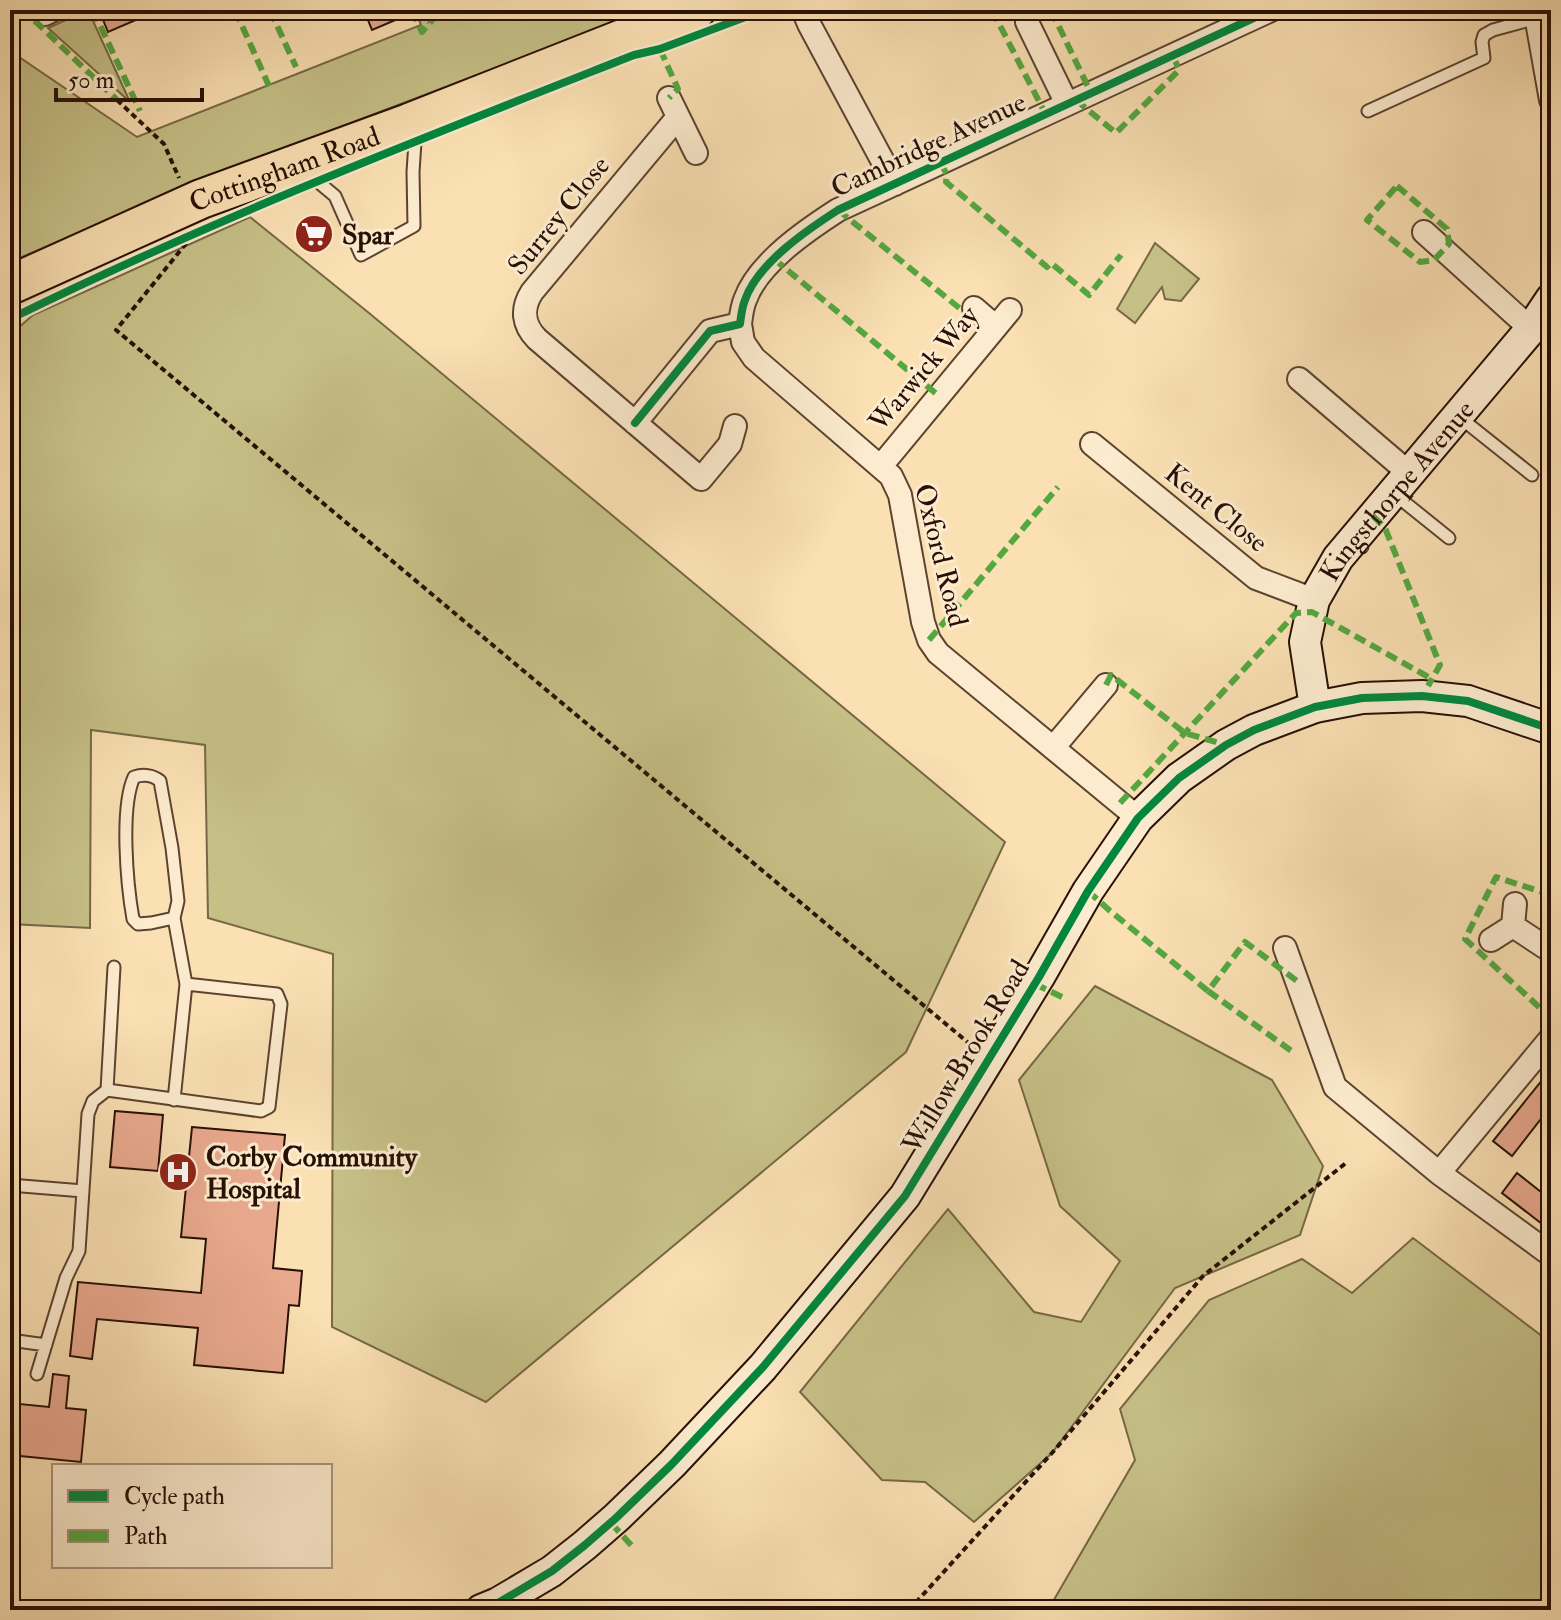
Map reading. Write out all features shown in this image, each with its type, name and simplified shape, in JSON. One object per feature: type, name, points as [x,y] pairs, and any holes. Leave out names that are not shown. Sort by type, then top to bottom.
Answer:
[{"type":"highway","name":"Cottingham Road","points":[[10,285],[201,199],[409,123],[696,10]]},
{"type":"street","points":[[803,10],[895,184]]},
{"type":"street","name":"Cambridge Avenue","points":[[740,324],[746,297],[774,259],[805,231],[838,210],[1067,104],[1239,17],[1271,10]]},
{"type":"street","points":[[1536,14],[1551,100]]},
{"type":"street","points":[[1027,22],[1067,104]]},
{"type":"street","name":"Surrey Close","points":[[696,153],[674,108],[528,299],[525,321],[532,334],[701,479],[730,444],[735,426]]},
{"type":"street","points":[[1424,232],[1531,329]]},
{"type":"street","name":"Kingsthorpe Avenue","points":[[1315,707],[1305,642],[1314,600],[1338,558],[1531,329],[1551,299]]},
{"type":"street","name":"Warwick Way","points":[[881,466],[1003,318],[974,308]]},
{"type":"street","points":[[635,423],[710,331],[740,324]]},
{"type":"street","name":"Oxford Road","points":[[740,324],[743,342],[754,358],[891,476],[900,495],[923,622],[929,640],[938,653],[1138,818]]},
{"type":"street","points":[[1299,379],[1400,483]]},
{"type":"street","name":"Kent Close","points":[[1092,444],[1256,578],[1314,600]]},
{"type":"street","points":[[1053,748],[1106,685]]},
{"type":"street","name":"Willow Brook Road","points":[[492,1608],[552,1571],[616,1518],[681,1454],[763,1367],[905,1196],[1088,891],[1138,818],[1179,778],[1226,745],[1264,725],[1315,707],[1350,700],[1386,696],[1468,701],[1551,729]]},
{"type":"street","points":[[1491,940],[1514,915],[1551,951]]},
{"type":"street","points":[[1285,948],[1335,1087],[1439,1173],[1551,1255]]},
{"type":"street","points":[[1439,1173],[1551,1038]]},
{"type":"lane","points":[[1368,111],[1484,58],[1484,35],[1536,14]]},
{"type":"lane","points":[[305,162],[317,181],[335,196],[361,255],[414,226],[415,142],[409,123]]},
{"type":"lane","points":[[1458,416],[1532,475]]},
{"type":"lane","points":[[1400,483],[1449,538]]},
{"type":"lane","points":[[174,918],[138,924],[133,919],[126,847],[129,787],[134,777],[140,775],[160,781],[178,901],[174,918],[186,984],[174,1100]]},
{"type":"lane","points":[[107,1090],[114,967]]},
{"type":"lane","points":[[37,1374],[66,1278],[79,1251],[88,1114],[93,1101],[107,1090],[261,1111],[269,1107],[281,1004],[277,994],[186,984]]},
{"type":"lane","points":[[10,1185],[83,1191]]},
{"type":"lane","points":[[10,1340],[46,1345]]},
{"type":"path","points":[[117,100],[164,144],[182,184]]},
{"type":"path","points":[[177,241],[211,225]]},
{"type":"path","points":[[211,225],[188,241],[116,330],[988,1060]]},
{"type":"path","points":[[909,1610],[1052,1453],[1203,1276],[1346,1163]]},
{"type":"shaded area","points":[[88,10],[130,102],[48,28]]},
{"type":"shaded area","points":[[415,10],[436,10],[429,22],[458,10],[648,10],[219,173],[10,262],[10,51],[137,137],[421,25]]},
{"type":"shaded area","points":[[250,217],[1005,842],[906,1052],[486,1402],[332,1327],[333,954],[208,918],[205,745],[91,730],[90,928],[10,924],[10,335],[33,315]]},
{"type":"shaded area","points":[[1155,243],[1199,279],[1181,301],[1165,299],[1162,287],[1135,323],[1117,309]]},
{"type":"shaded area","points":[[1095,986],[1272,1080],[1323,1166],[1300,1235],[1175,1288],[1052,1453],[974,1522],[925,1482],[882,1480],[800,1392],[948,1209],[1034,1312],[1081,1322],[1120,1261],[1060,1206],[1019,1080]]},
{"type":"shaded area","points":[[1413,1238],[1551,1343],[1551,1610],[1048,1610],[1135,1460],[1120,1409],[1209,1300],[1302,1259],[1352,1293]]},
{"type":"building","points":[[118,10],[159,10],[108,32],[102,17]]},
{"type":"building","points":[[364,10],[419,10],[372,30]]},
{"type":"building","points":[[1551,1069],[1551,1106],[1512,1156],[1493,1141]]},
{"type":"building","points":[[115,1111],[163,1115],[158,1171],[110,1167]]},
{"type":"building","points":[[192,1127],[285,1135],[273,1268],[302,1271],[299,1306],[289,1305],[283,1373],[194,1365],[198,1328],[97,1319],[92,1359],[70,1356],[78,1282],[201,1293],[206,1239],[181,1237]]},
{"type":"building","points":[[1517,1173],[1551,1200],[1551,1231],[1502,1193]]},
{"type":"building","points":[[53,1374],[69,1376],[66,1408],[86,1410],[81,1462],[10,1455],[10,1403],[49,1407]]},
{"type":"marked path","points":[[20,10],[117,100]]},
{"type":"marked path","points":[[93,10],[140,111]]},
{"type":"marked path","points":[[235,10],[269,86]]},
{"type":"marked path","points":[[270,10],[296,67]]},
{"type":"marked path","points":[[412,10],[422,32],[441,10]]},
{"type":"marked path","points":[[992,10],[1045,113]]},
{"type":"marked path","points":[[1051,10],[1091,93]]},
{"type":"marked path","points":[[660,49],[678,89],[669,98]]},
{"type":"marked path","points":[[1076,100],[1116,133],[1179,70],[1173,55]]},
{"type":"marked path","points":[[940,163],[947,174],[946,182],[1047,267],[1051,263],[1089,295],[1121,255]]},
{"type":"marked path","points":[[1397,186],[1447,229],[1449,244],[1434,260],[1420,262],[1367,220],[1397,186]]},
{"type":"marked path","points":[[838,210],[968,315],[974,308]]},
{"type":"marked path","points":[[774,259],[939,396]]},
{"type":"marked path","points":[[929,640],[1058,487]]},
{"type":"marked path","points":[[1373,516],[1385,528],[1440,665],[1428,686]]},
{"type":"marked path","points":[[1120,803],[1296,613],[1312,612],[1432,679]]},
{"type":"marked path","points":[[1106,685],[1111,675],[1185,733],[1226,745]]},
{"type":"marked path","points":[[1551,895],[1496,877],[1465,939],[1551,1018]]},
{"type":"marked path","points":[[1088,891],[1208,991],[1245,942],[1297,981]]},
{"type":"marked path","points":[[1035,984],[1062,997]]},
{"type":"marked path","points":[[1208,991],[1293,1052]]},
{"type":"marked path","points":[[611,1523],[632,1546]]},
{"type":"cycle path","points":[[10,319],[163,247],[319,181],[634,55],[660,49],[764,10]]},
{"type":"cycle path","points":[[635,423],[710,331],[740,324],[751,286],[772,261],[838,210],[1271,10]]},
{"type":"cycle path","points":[[481,1610],[552,1571],[585,1545],[672,1464],[763,1367],[905,1196],[1088,891],[1138,818],[1179,778],[1226,745],[1254,730],[1315,707],[1362,698],[1422,696],[1468,701],[1551,729]]},
{"type":"place","name":"Spar","points":[[314,234]]},
{"type":"place","name":"Corby Community Hospital","points":[[178,1172]]}]
